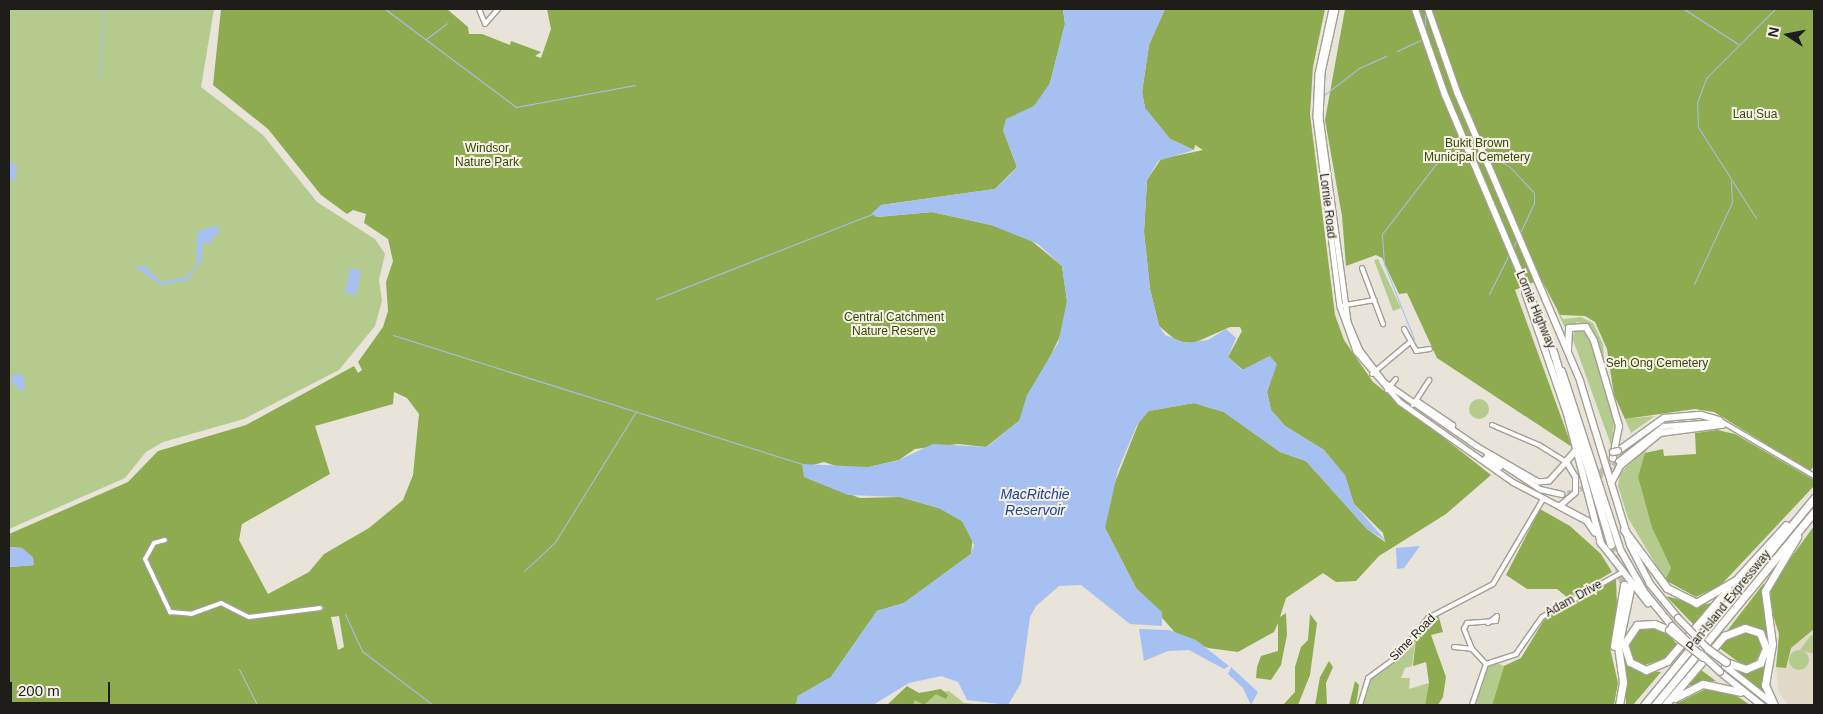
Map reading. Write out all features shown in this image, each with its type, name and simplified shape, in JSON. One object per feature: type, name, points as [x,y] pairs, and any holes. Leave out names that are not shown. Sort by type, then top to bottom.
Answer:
[{"type":"highway","name":"Lornie Highway","points":[[1415,9],[1445,95],[1580,417],[1613,535],[1657,610]]},
{"type":"highway","name":"Lornie Highway","points":[[1428,9],[1457,92],[1571,362],[1599,442],[1624,530],[1650,584],[1678,618],[1708,649]]},
{"type":"highway","points":[[1524,284],[1577,448],[1601,544]]},
{"type":"highway","points":[[1571,362],[1567,333],[1582,325],[1594,341],[1619,426],[1616,456]]},
{"type":"highway","points":[[1553,352],[1611,545]]},
{"type":"highway","points":[[1616,456],[1664,418],[1701,415],[1721,422]]},
{"type":"highway","points":[[1611,485],[1620,466],[1660,433],[1721,422]]},
{"type":"highway","points":[[1599,442],[1616,456]]},
{"type":"highway","points":[[1577,448],[1568,460],[1580,463]]},
{"type":"highway","name":"Pan-Island Expressway","points":[[1644,705],[1814,498]]},
{"type":"highway","points":[[1559,506],[1587,521],[1601,544],[1623,572],[1628,585],[1657,610],[1670,628],[1703,656],[1740,692],[1761,705]]},
{"type":"highway","name":"Pan-Island Expressway","points":[[1655,705],[1814,512]]},
{"type":"highway","points":[[1670,628],[1654,624],[1637,625],[1624,644],[1630,662],[1646,670],[1667,661],[1736,580],[1799,516]]},
{"type":"highway","points":[[1774,705],[1765,685],[1772,644],[1765,591],[1802,528]]},
{"type":"highway","points":[[1624,530],[1652,572],[1686,601],[1702,602],[1736,580]]},
{"type":"highway","points":[[1619,705],[1621,688],[1614,642],[1628,585]]},
{"type":"highway","points":[[1667,705],[1724,636],[1745,628],[1760,633],[1766,648],[1760,663],[1746,669],[1726,664]]},
{"type":"highway","points":[[1708,649],[1774,705]]},
{"type":"highway","points":[[1667,705],[1703,684],[1740,692]]},
{"type":"street","points":[[478,9],[485,24],[498,9]]},
{"type":"street","name":"Lornie Road","points":[[1332,9],[1316,91],[1342,306],[1353,345],[1374,373],[1401,400],[1538,496],[1559,506]]},
{"type":"street","name":"Lornie Road","points":[[1324,165],[1320,90],[1336,9]]},
{"type":"street","points":[[1362,268],[1383,324]]},
{"type":"street","points":[[1342,306],[1374,300]]},
{"type":"street","points":[[1404,329],[1409,343],[1419,352],[1430,349]]},
{"type":"street","points":[[1374,373],[1409,343]]},
{"type":"street","points":[[1388,389],[1396,379]]},
{"type":"street","points":[[1413,405],[1429,380]]},
{"type":"street","name":"Lornie Road","points":[[1401,400],[1413,405],[1476,446]]},
{"type":"street","name":"Lornie Road","points":[[1416,400],[1453,425],[1452,430]]},
{"type":"street","points":[[1420,410],[1426,407]]},
{"type":"street","points":[[1721,422],[1814,476]]},
{"type":"street","points":[[1492,425],[1568,460],[1573,470],[1575,492],[1559,506]]},
{"type":"street","points":[[1447,434],[1452,430]]},
{"type":"street","points":[[1476,446],[1538,482],[1549,480],[1568,460]]},
{"type":"street","points":[[1476,446],[1533,485],[1561,494],[1541,492],[1481,457]]},
{"type":"street","points":[[1560,470],[1573,470]]},
{"type":"street","name":"Sime Road","points":[[1520,541],[1538,496]]},
{"type":"street","name":"Sime Road","points":[[1360,705],[1368,678],[1401,654],[1428,618],[1494,584],[1543,499]]},
{"type":"street","points":[[165,540],[154,543],[145,559],[170,612],[191,614],[220,603],[249,617],[320,608]]},
{"type":"street","name":"Adam Drive","points":[[1486,664],[1516,654],[1542,617],[1623,572]]},
{"type":"street","points":[[1472,705],[1486,664],[1472,649],[1465,626],[1488,623]]},
{"type":"street","points":[[1454,647],[1472,649]]},
{"type":"shaded area","points":[[1814,629],[1814,705],[1788,705],[1779,692],[1776,667],[1786,668],[1791,648]]},
{"type":"green space","points":[[9,9],[214,9],[201,87],[263,135],[317,202],[375,239],[385,254],[379,280],[382,301],[375,326],[339,370],[244,419],[163,442],[146,452],[125,478],[9,529]]},
{"type":"green space","name":"Central Catchment Nature Reserve","points":[[221,9],[447,9],[468,27],[469,34],[482,34],[510,45],[511,41],[541,52],[535,56],[541,58],[551,29],[547,9],[1063,9],[1065,24],[1050,83],[1040,101],[1003,130],[1017,167],[995,189],[881,205],[877,217],[932,212],[991,225],[1028,238],[1062,266],[1067,301],[1062,332],[1019,421],[986,447],[958,444],[915,449],[899,460],[869,467],[842,468],[824,462],[813,465],[809,479],[860,498],[900,497],[939,508],[962,521],[973,537],[971,554],[904,603],[877,611],[831,677],[798,696],[796,705],[9,705],[9,567],[34,565],[22,548],[9,547],[9,534],[128,482],[158,451],[246,425],[354,366],[358,373],[362,370],[358,362],[383,327],[388,311],[386,282],[393,261],[388,239],[364,223],[366,214],[353,210],[347,214],[321,195],[268,129],[213,85]],"holes":[[[394,392],[407,398],[419,414],[413,475],[403,500],[369,528],[324,554],[309,572],[268,594],[239,540],[242,524],[330,474],[315,426],[393,404]],[[339,616],[344,647],[338,650],[331,617]]]},
{"type":"green space","points":[[1165,9],[1325,9],[1313,67],[1310,114],[1335,315],[1344,340],[1373,382],[1491,475],[1446,514],[1379,556],[1356,581],[1336,582],[1323,573],[1286,598],[1280,617],[1286,613],[1287,635],[1281,665],[1271,680],[1256,678],[1257,667],[1261,656],[1278,651],[1278,623],[1274,632],[1238,652],[1208,648],[1178,636],[1136,588],[1105,528],[1108,500],[1141,417],[1148,411],[1194,403],[1224,412],[1280,452],[1306,461],[1367,529],[1385,542],[1383,533],[1354,504],[1345,476],[1324,450],[1285,426],[1271,410],[1267,392],[1276,364],[1268,357],[1243,370],[1228,357],[1242,331],[1240,327],[1230,327],[1194,343],[1178,342],[1159,326],[1150,289],[1144,232],[1147,180],[1161,159],[1203,150],[1195,145],[1194,150],[1170,139],[1145,108],[1142,92],[1149,45]]},
{"type":"green space","name":"Bukit Brown Municipal Cemetery","points":[[1345,9],[1814,9],[1814,466],[1810,471],[1714,412],[1695,409],[1625,419],[1614,395],[1607,349],[1595,322],[1585,316],[1560,315],[1541,279],[1515,290],[1572,447],[1437,358],[1407,293],[1399,294],[1382,258],[1376,255],[1346,266],[1342,216],[1325,120]]},
{"type":"green space","points":[[1378,259],[1401,308],[1393,311],[1374,260]]},
{"type":"green space","points":[[1556,309],[1563,319],[1581,317],[1593,323],[1603,344],[1605,372],[1599,344],[1586,325],[1577,322],[1566,330]]},
{"type":"green space","points":[[1575,329],[1585,330],[1593,346],[1614,421],[1612,448],[1572,337]]},
{"type":"green space","points":[[1479,399],[1486,402],[1489,409],[1486,416],[1479,419],[1472,416],[1469,409],[1472,402]]},
{"type":"green space","points":[[1655,416],[1631,433],[1625,419]]},
{"type":"green space","points":[[1717,430],[1735,434],[1814,480],[1814,486],[1720,586],[1696,597],[1665,580],[1671,568],[1652,528],[1638,477],[1645,453],[1663,449],[1664,456],[1696,454],[1695,433]]},
{"type":"green space","points":[[1648,446],[1638,477],[1652,528],[1671,568],[1665,580],[1628,518],[1618,486],[1620,473]]},
{"type":"green space","points":[[1540,509],[1570,526],[1601,554],[1612,572],[1568,598],[1557,589],[1527,589],[1506,575]]},
{"type":"green space","points":[[1814,526],[1814,629],[1791,648],[1786,668],[1776,667],[1779,634],[1771,609],[1771,585]]},
{"type":"green space","points":[[1616,578],[1617,607],[1610,648],[1618,683],[1614,705],[1492,705],[1504,666],[1521,658],[1544,620]]},
{"type":"green space","points":[[1764,583],[1762,599],[1768,645],[1753,626],[1727,631]]},
{"type":"green space","points":[[1666,596],[1699,605],[1713,603],[1694,625]]},
{"type":"green space","points":[[1310,614],[1317,623],[1310,675],[1298,705],[1283,705],[1295,692],[1295,667],[1301,647],[1308,640]]},
{"type":"green space","points":[[1438,614],[1443,632],[1431,635],[1446,677],[1443,697],[1438,705],[1425,705],[1429,683],[1426,662],[1413,666],[1416,638]]},
{"type":"green space","points":[[1649,626],[1666,631],[1678,646],[1666,658],[1642,666],[1633,660],[1628,644],[1638,629]]},
{"type":"green space","points":[[1749,631],[1756,634],[1762,648],[1756,661],[1744,666],[1718,647],[1734,633]]},
{"type":"green space","points":[[1811,635],[1814,636],[1814,654],[1800,650]]},
{"type":"green space","points":[[1416,637],[1412,666],[1405,668],[1401,678],[1410,678],[1409,689],[1429,683],[1425,705],[1362,705],[1370,678],[1402,656]]},
{"type":"green space","points":[[1799,650],[1806,653],[1809,660],[1806,667],[1799,670],[1792,667],[1789,660],[1792,653]]},
{"type":"green space","points":[[1625,658],[1636,670],[1661,672],[1633,705],[1626,705]]},
{"type":"green space","points":[[1765,659],[1763,684],[1766,697],[1736,672],[1746,671]]},
{"type":"green space","points":[[1329,661],[1333,667],[1326,683],[1327,705],[1315,705],[1320,677]]},
{"type":"green space","points":[[1497,663],[1504,666],[1492,705],[1476,705],[1483,676],[1489,665]]},
{"type":"green space","points":[[1701,670],[1716,681],[1685,686]]},
{"type":"green space","points":[[1355,681],[1359,685],[1356,705],[1349,705]]},
{"type":"green space","points":[[907,686],[919,693],[941,689],[948,695],[946,699],[936,694],[924,705],[915,700],[913,705],[887,705]]},
{"type":"green space","points":[[1708,688],[1731,692],[1750,705],[1673,705]]},
{"type":"green space","points":[[949,691],[964,703],[987,705],[888,705],[918,693]]},
{"type":"water","name":"MacRitchie Reservoir","points":[[1063,9],[1165,9],[1149,45],[1142,91],[1145,108],[1170,139],[1194,150],[1158,161],[1147,180],[1144,232],[1150,289],[1159,326],[1165,335],[1186,343],[1208,340],[1226,329],[1236,338],[1228,357],[1242,370],[1270,356],[1277,364],[1267,392],[1271,410],[1285,426],[1324,450],[1345,475],[1354,504],[1386,541],[1367,529],[1306,461],[1280,452],[1224,412],[1194,403],[1149,411],[1137,425],[1118,470],[1105,528],[1136,588],[1162,612],[1162,626],[1130,624],[1081,585],[1059,586],[1036,606],[1030,617],[1021,683],[1008,705],[967,700],[958,682],[941,676],[909,683],[873,705],[796,705],[798,696],[831,677],[877,611],[904,603],[971,554],[974,545],[962,521],[939,508],[900,497],[848,495],[804,477],[802,464],[869,467],[899,460],[933,444],[987,447],[1019,421],[1027,395],[1058,343],[1067,301],[1062,266],[1038,244],[991,225],[932,212],[877,217],[871,214],[881,205],[995,189],[1009,176],[1017,167],[1003,130],[1006,119],[1034,106],[1050,83],[1065,24]]},
{"type":"water","points":[[9,162],[17,165],[15,180],[9,181]]},
{"type":"water","points":[[216,225],[221,235],[215,234],[211,243],[203,243],[201,262],[188,280],[161,285],[134,266],[145,266],[161,282],[186,277],[196,267],[197,232]]},
{"type":"water","points":[[350,268],[361,271],[356,295],[345,293]]},
{"type":"water","points":[[15,373],[24,377],[24,393],[10,381]]},
{"type":"water","points":[[1420,546],[1404,568],[1397,569],[1396,548]]},
{"type":"water","points":[[9,547],[22,548],[33,557],[34,565],[9,567]]},
{"type":"water","points":[[1139,629],[1169,630],[1196,640],[1229,666],[1224,669],[1189,650],[1168,651],[1144,661]]},
{"type":"water","points":[[1231,667],[1258,692],[1251,705],[1243,688],[1228,674]]},
{"type":"waterway","points":[[99,79],[105,9]]},
{"type":"waterway","points":[[385,9],[516,107],[635,85]]},
{"type":"waterway","points":[[1684,9],[1738,44]]},
{"type":"waterway","points":[[1756,218],[1698,127],[1697,103],[1706,78],[1775,9]]},
{"type":"waterway","points":[[1425,11],[1425,27]]},
{"type":"waterway","points":[[426,39],[447,23]]},
{"type":"waterway","points":[[1397,51],[1423,39]]},
{"type":"waterway","points":[[1324,95],[1359,68],[1386,56]]},
{"type":"waterway","points":[[1446,104],[1461,140]]},
{"type":"waterway","points":[[1414,339],[1384,264],[1382,234],[1456,138]]},
{"type":"waterway","points":[[1469,145],[1478,150]]},
{"type":"waterway","points":[[1486,154],[1510,167],[1534,193],[1534,203],[1520,233]]},
{"type":"waterway","points":[[1694,284],[1732,202],[1731,181]]},
{"type":"waterway","points":[[656,299],[872,214]]},
{"type":"waterway","points":[[1512,249],[1517,239]]},
{"type":"waterway","points":[[1489,294],[1509,254]]},
{"type":"waterway","points":[[393,335],[803,464]]},
{"type":"waterway","points":[[524,571],[555,542],[635,413]]},
{"type":"waterway","points":[[345,614],[362,651],[433,705]]},
{"type":"waterway","points":[[239,669],[257,705]]},
{"type":"tunnel","points":[[1600,474],[1613,458]]},
{"type":"tunnel","points":[[1561,495],[1588,486],[1618,461]]},
{"type":"tunnel","points":[[1611,545],[1624,585]]},
{"type":"park label","name":"Lau Sua","points":[[1755,115]]},
{"type":"park label","name":"Windsor Nature Park","points":[[487,156]]},
{"type":"park label","name":"Seh Ong Cemetery","points":[[1657,364]]}]
